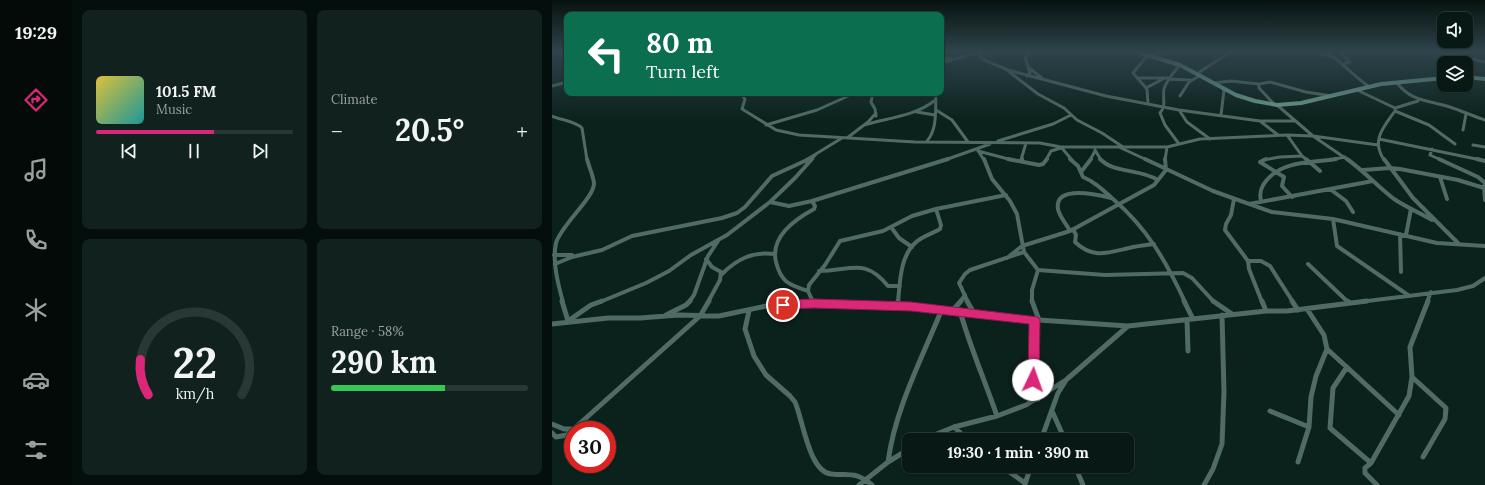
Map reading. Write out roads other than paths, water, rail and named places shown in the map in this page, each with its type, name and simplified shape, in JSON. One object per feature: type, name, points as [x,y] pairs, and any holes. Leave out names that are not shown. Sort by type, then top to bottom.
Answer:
[{"type":"main road","points":[[1199,74],[1224,90],[1245,98],[1276,104],[1301,103],[1368,86],[1437,79]]},
{"type":"main road","points":[[1473,78],[1485,79]]},
{"type":"street","points":[[1012,74],[1031,89],[1060,106],[1084,125],[1102,133],[1124,147]]},
{"type":"street","points":[[1020,74],[1106,96],[1164,108],[1260,121],[1295,121]]},
{"type":"street","points":[[1037,74],[1044,79]]},
{"type":"street","points":[[1134,74],[1146,88],[1149,98],[1148,104]]},
{"type":"street","points":[[1172,74],[1168,78],[1164,90],[1164,108],[1160,113],[1164,123],[1179,144]]},
{"type":"street","points":[[1180,96],[1190,80],[1199,74]]},
{"type":"street","points":[[1351,74],[1368,86]]},
{"type":"street","points":[[1138,78],[1190,80]]},
{"type":"street","points":[[1146,88],[1163,79]]},
{"type":"street","points":[[1214,83],[1231,81],[1260,84],[1270,82],[1306,92],[1332,96]]},
{"type":"street","points":[[552,86],[564,83]]},
{"type":"street","points":[[1397,83],[1406,94],[1418,100],[1444,105],[1485,120]]},
{"type":"street","points":[[1260,84],[1259,88],[1313,136],[1363,170],[1373,181],[1395,199],[1434,221]]},
{"type":"street","points":[[1221,115],[1223,111],[1222,102],[1224,90]]},
{"type":"street","points":[[1357,90],[1429,126],[1455,144]]},
{"type":"street","points":[[743,96],[745,100],[742,109],[766,125],[784,132],[842,138],[1026,143],[1095,149],[1118,147],[1167,147],[1210,139],[1287,135],[1313,136],[1378,145]]},
{"type":"street","points":[[766,125],[817,110],[848,96]]},
{"type":"street","points":[[872,96],[871,102],[878,120]]},
{"type":"street","points":[[930,141],[936,110],[934,101],[935,96]]},
{"type":"street","points":[[1418,100],[1395,110],[1387,122],[1379,139],[1378,145],[1382,156],[1403,187],[1434,221],[1460,244]]},
{"type":"street","points":[[864,125],[878,120],[917,112],[926,108],[934,101]]},
{"type":"street","points":[[936,110],[952,120],[968,142]]},
{"type":"street","points":[[1179,110],[1188,122],[1210,139]]},
{"type":"street","points":[[917,112],[935,115]]},
{"type":"street","points":[[847,138],[864,125],[876,113]]},
{"type":"street","points":[[1464,130],[1466,114]]},
{"type":"street","points":[[770,202],[789,206],[894,178],[977,150],[992,143],[1053,124],[1071,115]]},
{"type":"street","points":[[552,116],[560,120],[579,125],[582,128],[584,133],[587,160],[594,184],[591,193],[578,209],[556,244],[554,264],[559,291],[568,322]]},
{"type":"street","points":[[1260,121],[1278,135]]},
{"type":"street","points":[[1287,135],[1302,156],[1320,171]]},
{"type":"street","points":[[554,264],[579,255],[602,250],[632,236],[722,218],[737,213],[745,207],[772,176],[816,154],[842,138]]},
{"type":"street","points":[[1379,139],[1485,161]]},
{"type":"street","points":[[1021,161],[1026,143]]},
{"type":"street","points":[[1473,145],[1485,147]]},
{"type":"street","points":[[977,150],[1021,161],[1025,164],[1041,165],[1044,163],[1051,151],[1061,147]]},
{"type":"street","points":[[1061,147],[1066,155],[1078,166],[1083,176],[1094,182],[1114,199],[1146,232],[1172,274],[1193,319]]},
{"type":"street","points":[[1118,147],[1166,170],[1234,199],[1272,212],[1333,219],[1437,243],[1485,246]]},
{"type":"street","points":[[1007,258],[1022,246],[1042,241],[1072,230],[1118,203],[1154,185],[1166,170],[1165,158],[1167,147]]},
{"type":"street","points":[[1081,172],[1094,155],[1095,149]]},
{"type":"street","points":[[1095,149],[1100,160],[1109,167],[1147,174],[1158,180]]},
{"type":"street","points":[[1432,149],[1430,155],[1478,177],[1484,182],[1485,200]]},
{"type":"street","points":[[977,150],[992,179],[1006,195],[1017,214],[1024,252],[1038,270],[1101,275],[1188,275],[1212,300],[1233,314]]},
{"type":"street","points":[[568,322],[591,305],[646,283],[669,271],[691,255],[738,228],[770,202],[795,178],[816,154]]},
{"type":"street","points":[[1292,196],[1282,186],[1284,177],[1262,164],[1261,161],[1271,158],[1302,156]]},
{"type":"street","points":[[1261,202],[1260,196],[1262,187],[1268,177],[1274,172],[1309,162],[1338,160],[1345,157]]},
{"type":"street","points":[[1363,170],[1390,168],[1440,177],[1484,188]]},
{"type":"street","points":[[1440,177],[1447,199]]},
{"type":"street","points":[[1247,204],[1373,181]]},
{"type":"street","points":[[1330,189],[1346,201],[1353,212]]},
{"type":"street","points":[[1114,199],[1080,192],[1065,196],[1060,200],[1058,209],[1076,235],[1075,242],[1092,253],[1100,254],[1119,252],[1132,247],[1154,244]]},
{"type":"street","points":[[814,303],[808,292],[809,285],[825,265],[840,241],[874,234],[912,216],[936,209],[1006,195]]},
{"type":"street","points":[[1234,199],[1231,215],[1226,224],[1225,230],[1248,261],[1249,269],[1266,310]]},
{"type":"street","points":[[808,292],[794,286],[780,276],[775,262],[775,254],[776,245],[788,227],[814,209],[815,206],[812,201]]},
{"type":"street","points":[[898,306],[904,260],[916,242],[940,229],[941,225],[936,209]]},
{"type":"street","points":[[1406,235],[1411,209]]},
{"type":"street","points":[[1333,219],[1337,246],[1408,295]]},
{"type":"street","points":[[891,227],[899,238],[912,247]]},
{"type":"street","points":[[1400,234],[1401,272]]},
{"type":"street","points":[[664,316],[686,305],[692,299],[701,278],[706,259],[718,240]]},
{"type":"street","points":[[583,421],[700,316],[722,274],[735,262],[754,253],[765,252],[775,254]]},
{"type":"street","points":[[974,313],[960,288],[959,283],[965,274],[975,268],[1024,252]]},
{"type":"street","points":[[554,255],[579,255]]},
{"type":"street","points":[[706,259],[712,267],[722,274]]},
{"type":"street","points":[[1248,261],[1261,261],[1270,266],[1298,310]]},
{"type":"street","points":[[1308,264],[1349,302]]},
{"type":"street","points":[[819,271],[834,271],[857,266],[868,267],[888,286],[900,286]]},
{"type":"street","points":[[1038,270],[1030,294],[1037,320],[1033,380],[1038,399]]},
{"type":"street","points":[[552,324],[608,318],[719,316],[749,311],[771,305],[814,303],[942,309],[1037,320],[1128,326],[1266,310],[1298,310],[1349,302],[1457,290],[1473,286],[1485,278]]},
{"type":"street","points":[[1377,485],[1365,473],[1365,468],[1371,463],[1409,396],[1412,377],[1410,347],[1431,292]]},
{"type":"street","points":[[952,310],[965,295]]},
{"type":"street","points":[[1298,462],[1310,428],[1311,397],[1316,376],[1327,349],[1324,335],[1307,308]]},
{"type":"street","points":[[888,462],[891,438],[898,414],[942,309]]},
{"type":"street","points":[[749,311],[745,328],[755,361],[769,380],[788,394],[794,401],[816,464],[822,471],[828,474],[852,474],[872,485]]},
{"type":"street","points":[[960,311],[968,339],[981,369],[997,416]]},
{"type":"street","points":[[1204,485],[1213,470],[1222,444],[1224,392],[1222,315]]},
{"type":"street","points":[[1186,320],[1188,351]]},
{"type":"street","points":[[938,433],[954,427],[997,416],[1038,399],[1066,380],[1128,326]]},
{"type":"street","points":[[1327,349],[1399,415]]},
{"type":"street","points":[[1347,367],[1333,388],[1330,428],[1371,463]]},
{"type":"street","points":[[1412,377],[1446,408],[1445,419],[1423,457]]},
{"type":"street","points":[[1044,433],[1058,393],[1066,380]]},
{"type":"street","points":[[1052,410],[1062,433]]},
{"type":"street","points":[[1270,411],[1310,428]]},
{"type":"street","points":[[552,424],[564,429]]},
{"type":"street","points":[[954,427],[960,433]]},
{"type":"street","points":[[552,433],[556,437],[564,436]]},
{"type":"street","points":[[859,485],[888,462],[902,453]]},
{"type":"street","points":[[1010,473],[1025,484],[1029,473]]},
{"type":"street","points":[[1078,473],[1083,485]]}]
